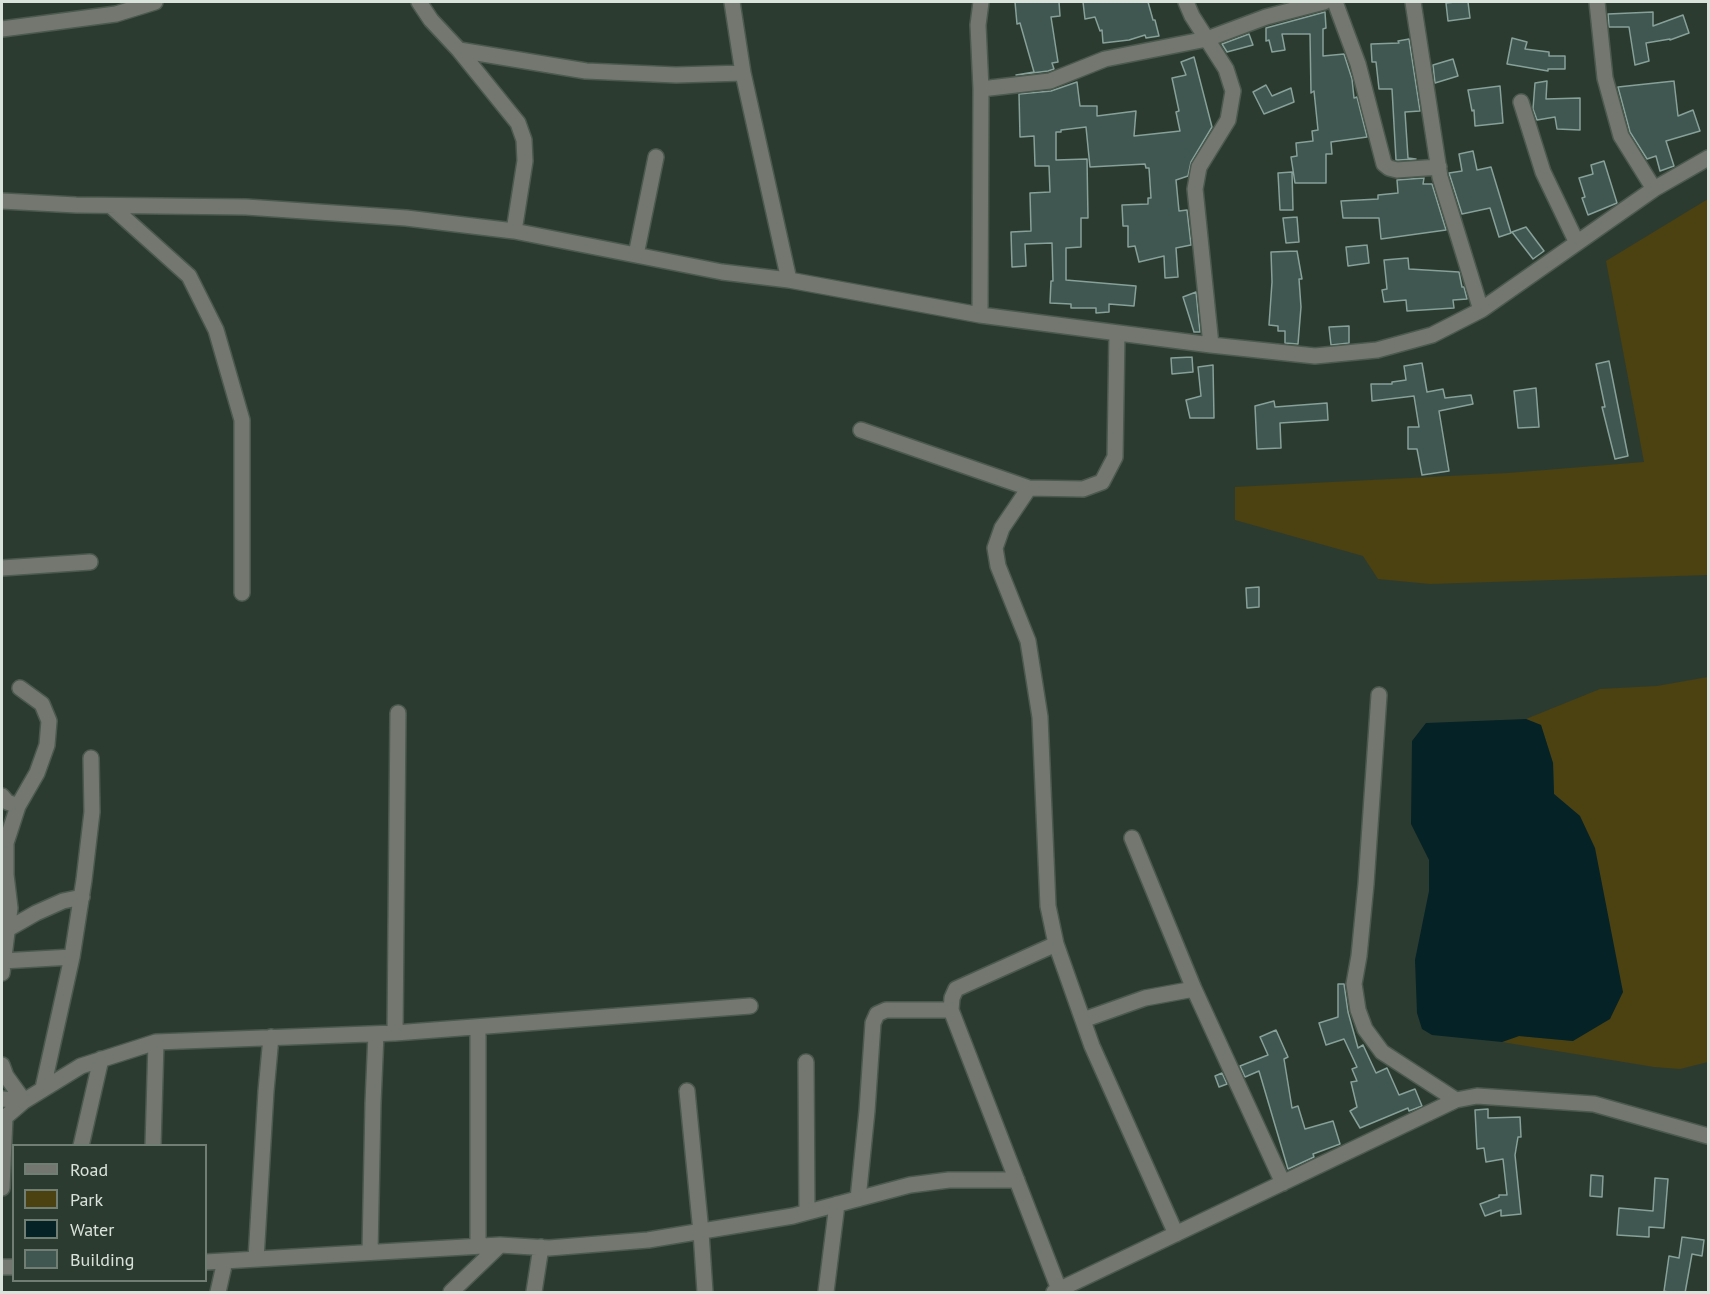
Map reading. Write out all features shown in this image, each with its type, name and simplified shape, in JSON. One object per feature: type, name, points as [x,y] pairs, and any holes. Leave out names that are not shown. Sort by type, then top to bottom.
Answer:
[{"type":"street","points":[[2,29],[155,2]]},
{"type":"street","points":[[732,2],[743,74],[789,280]]},
{"type":"street","points":[[981,2],[978,25],[981,89],[981,315]]},
{"type":"street","points":[[1186,2],[1192,16],[1226,69],[1233,91],[1228,120],[1199,167],[1195,189],[1211,345]]},
{"type":"street","points":[[981,89],[1050,81],[1105,59],[1207,39],[1266,17],[1324,2]]},
{"type":"street","points":[[1335,2],[1358,64],[1384,164],[1397,170],[1439,166]]},
{"type":"street","points":[[1413,2],[1439,166],[1481,310]]},
{"type":"street","points":[[1597,2],[1605,78],[1621,136],[1654,189]]},
{"type":"street","points":[[418,3],[518,123],[524,140],[525,161],[514,231]]},
{"type":"street","points":[[459,50],[586,71],[676,75],[743,74]]},
{"type":"street","points":[[1521,102],[1543,172],[1577,243]]},
{"type":"street","points":[[636,255],[656,157]]},
{"type":"street","points":[[2,201],[111,206],[246,207],[406,218],[514,231],[722,272],[789,280],[981,315],[1315,356],[1377,350],[1432,335],[1481,310],[1654,189],[1708,158]]},
{"type":"street","points":[[111,206],[189,276],[216,330],[242,420],[242,593]]},
{"type":"street","points":[[861,430],[1029,488],[1083,489],[1102,482],[1115,457],[1117,333]]},
{"type":"street","points":[[1029,488],[1002,528],[995,548],[998,566],[1028,641],[1038,706],[1048,906],[1056,944],[1092,1046],[1176,1234]]},
{"type":"street","points":[[2,568],[90,561]]},
{"type":"street","points":[[20,688],[42,704],[49,721],[47,745],[37,773],[18,806],[6,843],[6,875],[10,908],[3,965],[72,957]]},
{"type":"street","points":[[1379,695],[1366,884],[1354,984],[1358,1010],[1365,1029],[1382,1052],[1456,1100]]},
{"type":"street","points":[[395,1033],[398,713]]},
{"type":"street","points":[[43,1088],[72,957],[82,897],[92,812],[92,758]]},
{"type":"street","points":[[2,796],[7,802],[18,806]]},
{"type":"street","points":[[1132,838],[1194,989],[1283,1183]]},
{"type":"street","points":[[8,929],[63,901],[82,897]]},
{"type":"street","points":[[1056,944],[956,988],[951,1010],[1058,1292],[1456,1100],[1477,1095],[1594,1104],[1708,1136]]},
{"type":"street","points":[[1083,1020],[1145,998],[1194,989]]},
{"type":"street","points":[[2,1188],[3,1118],[43,1088],[81,1066],[156,1042],[395,1033],[750,1006]]},
{"type":"street","points":[[858,1199],[873,1023],[877,1014],[886,1010],[951,1010]]},
{"type":"street","points":[[478,1027],[478,1246]]},
{"type":"street","points":[[370,1252],[376,1034]]},
{"type":"street","points":[[256,1259],[266,1091],[272,1037]]},
{"type":"street","points":[[153,1144],[156,1042]]},
{"type":"street","points":[[81,1144],[101,1059]]},
{"type":"street","points":[[806,1062],[807,1212]]},
{"type":"street","points":[[2,1065],[6,1076],[24,1101]]},
{"type":"street","points":[[687,1091],[705,1293]]},
{"type":"street","points":[[2,1099],[24,1101]]},
{"type":"street","points":[[207,1262],[478,1246],[541,1247],[648,1240],[807,1212],[910,1185],[949,1180],[1017,1180]]},
{"type":"street","points":[[826,1293],[837,1204]]},
{"type":"street","points":[[450,1293],[500,1245]]},
{"type":"street","points":[[534,1293],[541,1247]]},
{"type":"street","points":[[218,1293],[225,1261]]},
{"type":"green space","points":[[1708,199],[1708,575],[1430,584],[1378,579],[1363,556],[1235,520],[1235,487],[1508,473],[1644,462],[1606,261]]},
{"type":"green space","points":[[1708,677],[1708,1062],[1680,1069],[1654,1067],[1502,1042],[1519,1036],[1573,1041],[1580,816],[1554,794],[1553,763],[1541,725],[1526,719],[1600,689],[1657,686]]},
{"type":"water","points":[[1526,719],[1541,725],[1553,763],[1554,794],[1580,816],[1595,848],[1623,992],[1610,1019],[1573,1041],[1519,1036],[1502,1042],[1432,1035],[1422,1029],[1417,1013],[1415,960],[1429,891],[1429,860],[1411,824],[1412,741],[1426,723]]},
{"type":"building","points":[[1015,2],[1059,2],[1060,16],[1051,17],[1058,62],[1052,63],[1054,69],[1016,75],[1034,72],[1020,23],[1017,24]]},
{"type":"building","points":[[1083,2],[1148,2],[1159,36],[1146,38],[1145,35],[1129,40],[1103,43],[1102,30],[1100,31],[1095,17],[1085,19]]},
{"type":"building","points":[[1468,2],[1470,18],[1448,21],[1446,3]]},
{"type":"building","points":[[1325,12],[1323,56],[1344,54],[1352,79],[1354,98],[1357,97],[1367,137],[1331,142],[1332,154],[1326,154],[1326,183],[1295,183],[1291,157],[1297,156],[1296,143],[1313,141],[1312,131],[1318,130],[1314,91],[1311,93],[1310,34],[1282,34],[1285,50],[1272,52],[1269,40],[1266,41],[1266,28]]},
{"type":"building","points":[[1653,12],[1653,26],[1683,15],[1689,33],[1670,40],[1646,43],[1649,61],[1635,65],[1629,27],[1609,27],[1608,14]]},
{"type":"building","points":[[1249,34],[1253,45],[1227,52],[1222,44]]},
{"type":"building","points":[[1512,38],[1527,42],[1525,49],[1549,52],[1549,56],[1565,56],[1565,69],[1548,69],[1548,71],[1507,64]]},
{"type":"building","points":[[1409,39],[1420,111],[1405,112],[1408,158],[1416,159],[1396,160],[1392,89],[1379,89],[1376,62],[1372,62],[1371,44],[1399,43],[1398,41]]},
{"type":"building","points":[[1194,57],[1212,127],[1191,162],[1188,176],[1176,180],[1179,211],[1187,210],[1191,245],[1176,248],[1178,277],[1165,278],[1164,256],[1139,262],[1135,246],[1128,247],[1128,226],[1123,226],[1122,205],[1148,204],[1148,198],[1151,198],[1149,168],[1146,168],[1145,164],[1090,167],[1086,127],[1061,130],[1061,132],[1056,132],[1056,160],[1087,159],[1088,218],[1081,218],[1081,247],[1066,248],[1066,280],[1136,286],[1134,306],[1109,304],[1109,312],[1096,313],[1096,308],[1071,308],[1071,304],[1050,303],[1051,281],[1053,281],[1052,243],[1025,244],[1026,266],[1012,267],[1011,232],[1031,231],[1030,193],[1050,192],[1049,166],[1035,166],[1034,136],[1020,137],[1019,94],[1051,91],[1077,82],[1080,106],[1097,106],[1097,116],[1136,111],[1134,136],[1180,131],[1176,112],[1179,111],[1172,78],[1186,75],[1181,62]]},
{"type":"building","points":[[1453,59],[1458,76],[1435,83],[1433,65]]},
{"type":"building","points":[[1547,81],[1546,99],[1580,98],[1580,130],[1557,129],[1555,117],[1537,120],[1533,109],[1535,83]]},
{"type":"building","points":[[1674,81],[1678,116],[1693,110],[1700,131],[1666,141],[1674,166],[1660,171],[1656,156],[1647,159],[1630,132],[1618,87]]},
{"type":"building","points":[[1266,85],[1272,96],[1291,88],[1294,102],[1264,114],[1253,92]]},
{"type":"building","points":[[1500,86],[1503,123],[1475,126],[1474,110],[1472,111],[1468,90]]},
{"type":"building","points":[[1473,151],[1477,170],[1491,167],[1511,233],[1499,237],[1490,208],[1462,214],[1449,173],[1462,171],[1459,154]]},
{"type":"building","points":[[1604,161],[1617,203],[1588,215],[1582,198],[1585,197],[1579,178],[1593,174],[1591,165]]},
{"type":"building","points":[[1292,172],[1293,210],[1280,210],[1278,173]]},
{"type":"building","points":[[1424,178],[1423,184],[1432,184],[1446,230],[1381,239],[1379,218],[1343,218],[1341,201],[1378,199],[1378,195],[1398,193],[1397,180]]},
{"type":"building","points":[[1297,217],[1299,242],[1286,243],[1283,218]]},
{"type":"building","points":[[1526,227],[1544,251],[1533,259],[1512,232]]},
{"type":"building","points":[[1367,245],[1369,263],[1348,266],[1346,247]]},
{"type":"building","points":[[1297,251],[1302,279],[1299,279],[1301,307],[1298,344],[1285,343],[1285,331],[1278,331],[1278,326],[1269,325],[1272,282],[1271,252]]},
{"type":"building","points":[[1408,258],[1409,269],[1459,272],[1467,299],[1453,300],[1454,308],[1407,311],[1406,300],[1384,302],[1382,290],[1387,289],[1384,260]]},
{"type":"building","points":[[1196,292],[1200,332],[1194,332],[1183,297]]},
{"type":"building","points":[[1349,326],[1349,343],[1331,345],[1329,327]]},
{"type":"building","points":[[1192,357],[1193,372],[1172,374],[1171,358]]},
{"type":"building","points":[[1609,361],[1628,456],[1615,459],[1602,407],[1605,407],[1596,364]]},
{"type":"building","points":[[1422,363],[1427,392],[1443,389],[1445,398],[1471,395],[1473,404],[1439,411],[1449,471],[1422,475],[1417,449],[1408,449],[1408,427],[1419,427],[1414,396],[1372,401],[1371,384],[1392,384],[1392,382],[1406,380],[1404,366]]},
{"type":"building","points":[[1213,365],[1214,418],[1190,418],[1186,400],[1201,396],[1198,367]]},
{"type":"building","points":[[1536,388],[1539,427],[1518,428],[1514,391]]},
{"type":"building","points":[[1274,401],[1275,407],[1327,403],[1328,420],[1280,423],[1281,448],[1257,449],[1255,406]]},
{"type":"building","points":[[1259,587],[1259,607],[1247,608],[1246,588]]},
{"type":"building","points":[[1338,984],[1344,984],[1348,1012],[1358,1048],[1363,1045],[1376,1073],[1387,1068],[1399,1095],[1415,1089],[1422,1106],[1409,1111],[1408,1108],[1360,1128],[1350,1111],[1357,1107],[1351,1082],[1357,1081],[1352,1069],[1357,1067],[1344,1039],[1326,1045],[1319,1023],[1338,1017]]},
{"type":"building","points":[[1276,1030],[1288,1057],[1284,1059],[1292,1108],[1298,1106],[1305,1129],[1333,1121],[1340,1144],[1313,1154],[1314,1157],[1288,1169],[1259,1071],[1245,1077],[1240,1066],[1268,1055],[1260,1037]]},
{"type":"building","points":[[1222,1073],[1227,1084],[1219,1087],[1215,1076]]},
{"type":"building","points":[[1488,1109],[1488,1118],[1520,1117],[1521,1137],[1518,1137],[1515,1155],[1521,1214],[1501,1216],[1501,1210],[1485,1216],[1480,1204],[1499,1197],[1499,1195],[1507,1195],[1503,1159],[1486,1162],[1484,1148],[1477,1149],[1475,1110]]},
{"type":"building","points":[[1591,1175],[1603,1176],[1602,1197],[1590,1196]]},
{"type":"building","points":[[1655,1178],[1668,1179],[1664,1228],[1649,1227],[1649,1237],[1617,1235],[1619,1208],[1653,1211]]},
{"type":"building","points":[[1682,1237],[1704,1240],[1702,1256],[1692,1254],[1685,1293],[1671,1293],[1664,1291],[1669,1256],[1679,1258]]}]
